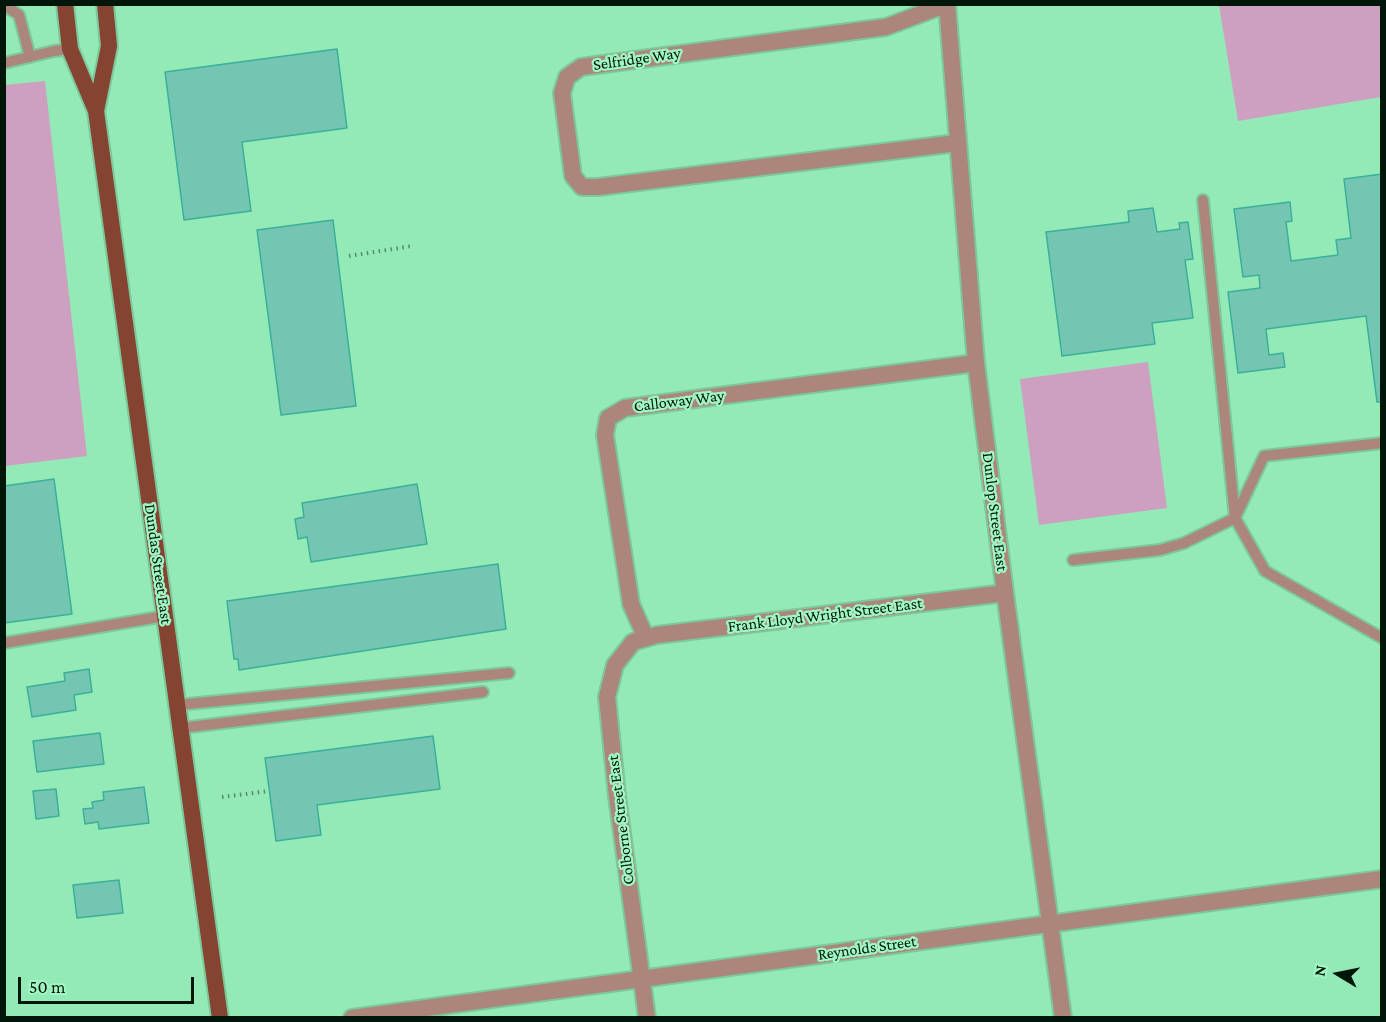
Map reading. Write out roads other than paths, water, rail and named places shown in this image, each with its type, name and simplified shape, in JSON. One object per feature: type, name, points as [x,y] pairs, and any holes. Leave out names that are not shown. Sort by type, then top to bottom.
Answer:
[{"type":"main road","name":"Dundas Street East","points":[[65,4],[70,49],[96,111],[220,1017]]},
{"type":"main road","name":"Dundas Street East","points":[[96,111],[109,46],[105,4]]},
{"type":"street","name":"Dunlop Street East","points":[[947,4],[976,363],[1063,1017]]},
{"type":"street","name":"Selfridge Way","points":[[947,4],[886,27],[581,67],[567,77],[562,93],[573,176],[582,188],[598,188],[957,143]]},
{"type":"street","name":"Calloway Way","points":[[646,638],[631,604],[605,435],[608,418],[625,408],[976,363]]},
{"type":"street","name":"Frank Lloyd Wright Street East","points":[[646,638],[1005,593]]},
{"type":"street","name":"Colborne Street East","points":[[646,638],[633,642],[615,665],[607,697],[647,1017]]},
{"type":"street","name":"Reynolds Street","points":[[352,1017],[1382,879]]},
{"type":"lane","points":[[4,5],[19,15],[30,57]]},
{"type":"lane","points":[[6,61],[70,49]]},
{"type":"lane","points":[[1203,200],[1236,518],[1264,571],[1382,638]]},
{"type":"lane","points":[[1073,560],[1160,550],[1184,543],[1236,518],[1264,456],[1382,444]]},
{"type":"lane","points":[[4,644],[165,616]]},
{"type":"lane","points":[[177,705],[509,673]]},
{"type":"lane","points":[[180,728],[483,692]]}]
